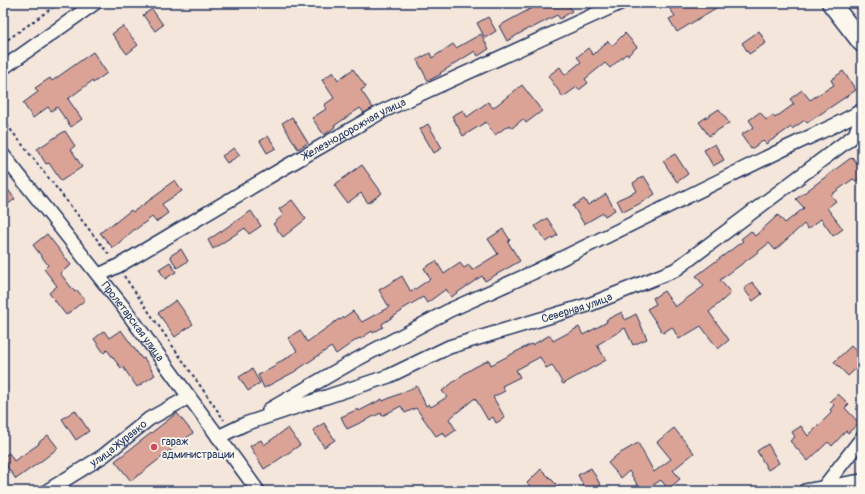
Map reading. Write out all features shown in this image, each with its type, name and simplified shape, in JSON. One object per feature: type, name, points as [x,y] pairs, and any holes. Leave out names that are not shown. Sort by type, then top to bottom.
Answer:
[{"type":"street","points":[[3,68],[95,3]]},
{"type":"street","name":"Железнодорожная улица","points":[[98,275],[118,266],[287,166],[383,112],[620,3]]},
{"type":"street","points":[[831,3],[862,43]]},
{"type":"street","name":"Северная улица","points":[[218,437],[245,424],[352,362],[450,310],[534,272],[859,112],[859,124],[855,135],[675,270],[591,304],[449,348],[389,376],[245,424]]},
{"type":"street","name":"Пролетарская улица","points":[[3,155],[129,314],[258,491]]},
{"type":"street","name":"улица Журавко","points":[[47,491],[103,456],[149,419],[189,397]]},
{"type":"street","points":[[824,487],[862,438]]},
{"type":"street","points":[[806,491],[862,482]]},
{"type":"path","points":[[3,43],[59,3]]},
{"type":"path","points":[[859,3],[862,7]]},
{"type":"path","points":[[3,120],[118,266],[231,431]]},
{"type":"building","points":[[541,3],[567,3],[572,11],[560,19],[557,15],[530,29],[529,28],[507,41],[499,26]]},
{"type":"building","points":[[680,3],[724,3],[677,32],[669,19],[675,16],[670,9]]},
{"type":"building","points":[[152,9],[163,25],[155,31],[143,15]]},
{"type":"building","points":[[488,17],[496,31],[485,38],[477,23]]},
{"type":"building","points":[[123,26],[138,45],[127,54],[112,34]]},
{"type":"building","points":[[759,31],[766,43],[749,54],[742,43]]},
{"type":"building","points":[[625,33],[637,47],[628,55],[626,54],[610,68],[605,63],[585,79],[588,83],[579,90],[577,87],[563,97],[548,76],[560,67],[565,75],[581,62],[577,57],[588,48],[593,55],[608,41],[612,46]]},
{"type":"building","points":[[481,34],[489,49],[478,56],[475,51],[428,81],[417,60],[430,53],[432,58],[453,44],[456,48]]},
{"type":"building","points":[[93,52],[107,73],[93,83],[92,81],[68,99],[82,119],[71,127],[57,107],[51,111],[48,107],[33,118],[23,103],[38,92],[35,88],[50,78],[52,81]]},
{"type":"building","points":[[353,69],[366,87],[361,90],[373,108],[364,113],[360,108],[334,126],[335,127],[324,135],[312,118],[326,109],[324,105],[334,98],[322,80],[333,72],[338,80]]},
{"type":"building","points":[[843,71],[856,90],[807,123],[805,120],[792,129],[791,127],[766,144],[763,141],[751,149],[741,135],[754,127],[749,120],[760,112],[766,120],[773,115],[775,118],[794,104],[790,99],[802,90],[810,100],[834,85],[831,80]]},
{"type":"building","points":[[522,85],[542,111],[526,123],[523,119],[512,128],[509,125],[495,135],[486,122],[463,136],[452,116],[463,110],[467,117],[488,102],[493,108]]},
{"type":"building","points":[[719,109],[729,123],[709,136],[699,122]]},
{"type":"building","points":[[292,117],[308,143],[298,149],[282,123]]},
{"type":"building","points":[[428,124],[442,148],[434,153],[420,129]]},
{"type":"building","points":[[65,131],[75,146],[71,149],[82,167],[61,181],[49,163],[46,164],[37,149]]},
{"type":"building","points":[[268,136],[276,148],[267,153],[260,141]]},
{"type":"building","points":[[715,144],[724,160],[713,166],[704,150]]},
{"type":"building","points":[[234,148],[240,155],[227,163],[222,156]]},
{"type":"building","points":[[675,154],[688,174],[677,182],[663,161]]},
{"type":"building","points":[[852,157],[862,169],[862,176],[856,181],[853,179],[831,195],[836,201],[827,208],[843,229],[833,236],[821,219],[808,229],[804,224],[775,250],[769,243],[720,280],[731,293],[709,312],[729,340],[718,349],[701,326],[679,339],[672,327],[663,333],[647,309],[656,304],[653,298],[664,291],[675,307],[704,286],[696,276],[743,241],[741,239],[751,231],[755,236],[778,215],[785,223],[804,208],[796,199]]},
{"type":"building","points":[[362,165],[382,193],[368,203],[361,193],[347,203],[334,185]]},
{"type":"building","points":[[644,176],[655,194],[623,212],[617,200],[637,191],[633,183]]},
{"type":"building","points":[[175,180],[182,191],[162,204],[168,213],[156,222],[152,217],[113,248],[100,233],[131,210],[133,212]]},
{"type":"building","points":[[3,183],[15,199],[3,208]]},
{"type":"building","points":[[606,194],[615,210],[605,216],[603,213],[584,224],[573,206],[584,199],[588,205]]},
{"type":"building","points":[[292,200],[306,219],[283,237],[273,224],[283,215],[279,209]]},
{"type":"building","points":[[251,211],[261,226],[249,234],[245,228],[213,249],[208,240]]},
{"type":"building","points":[[547,218],[558,235],[546,242],[535,226]]},
{"type":"building","points":[[503,229],[510,240],[508,242],[520,261],[485,281],[482,276],[451,297],[446,289],[427,303],[423,297],[401,310],[402,311],[382,324],[383,327],[373,333],[372,331],[360,339],[359,338],[336,354],[331,347],[294,372],[264,388],[258,375],[276,366],[275,364],[297,351],[288,338],[300,330],[307,342],[353,311],[362,322],[389,307],[379,290],[402,276],[411,292],[430,279],[424,268],[436,261],[444,274],[460,263],[464,268],[469,265],[472,270],[498,254],[488,239]]},
{"type":"building","points":[[47,234],[71,265],[60,273],[75,292],[77,290],[85,300],[66,315],[49,293],[57,286],[44,269],[48,265],[33,245]]},
{"type":"building","points":[[181,249],[188,261],[177,268],[170,256]]},
{"type":"building","points":[[170,262],[176,272],[165,279],[159,269]]},
{"type":"building","points":[[752,282],[762,294],[753,301],[744,289]]},
{"type":"building","points":[[176,300],[193,324],[175,337],[158,313]]},
{"type":"building","points":[[622,312],[625,320],[636,314],[647,339],[633,345],[625,328],[597,345],[606,360],[563,384],[552,365],[546,368],[540,357],[516,370],[520,377],[502,386],[505,391],[493,397],[505,418],[496,423],[493,417],[488,420],[475,398],[449,419],[456,430],[446,437],[443,432],[436,436],[416,408],[405,413],[401,406],[382,416],[381,413],[347,429],[341,417],[358,409],[359,411],[382,399],[383,401],[417,386],[426,406],[429,404],[431,407],[447,397],[442,391],[465,373],[489,360],[491,365],[550,335],[553,341],[579,327],[583,335],[607,322],[606,320]]},
{"type":"building","points":[[121,330],[142,359],[144,358],[155,375],[137,387],[123,367],[121,368],[107,350],[104,353],[94,339],[104,331],[109,338]]},
{"type":"building","points":[[851,346],[862,357],[862,363],[848,376],[834,362]]},
{"type":"building","points":[[252,369],[260,383],[248,391],[239,377]]},
{"type":"building","points":[[838,394],[849,404],[845,408],[859,423],[848,433],[846,431],[832,446],[828,442],[808,461],[790,441],[795,437],[792,432],[801,426],[808,436],[832,412],[830,410],[834,405],[830,401]]},
{"type":"building","points":[[75,410],[89,431],[76,440],[62,419]]},
{"type":"building","name":"гараж администрации","points":[[177,413],[193,433],[131,481],[115,461]]},
{"type":"building","points":[[324,423],[335,440],[324,447],[313,430]]},
{"type":"building","points":[[288,428],[300,445],[264,469],[250,446],[261,440],[264,445]]},
{"type":"building","points":[[674,428],[694,453],[673,470],[680,479],[668,489],[661,480],[644,491],[641,491],[629,471],[621,478],[608,463],[617,455],[638,443],[654,472],[671,459],[657,442]]},
{"type":"building","points":[[48,435],[58,448],[16,479],[3,461],[3,457],[9,453],[14,461],[39,444],[38,443]]},
{"type":"building","points":[[768,444],[779,463],[768,470],[757,451]]},
{"type":"building","points":[[591,468],[601,486],[591,491],[586,491],[578,475]]},
{"type":"building","points":[[541,469],[563,491],[534,491],[527,483]]},
{"type":"place","name":"гараж администрации","points":[[154,447]]}]
